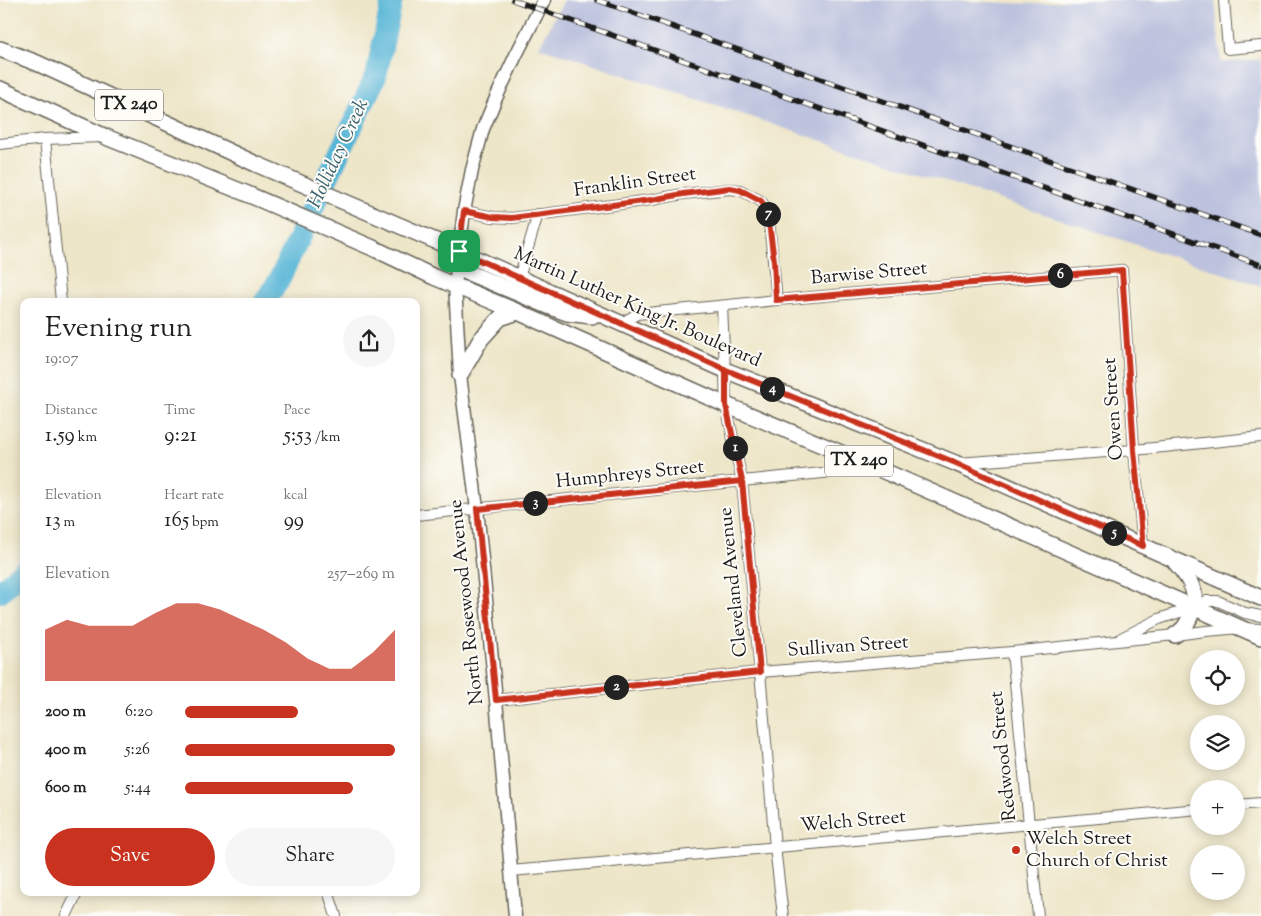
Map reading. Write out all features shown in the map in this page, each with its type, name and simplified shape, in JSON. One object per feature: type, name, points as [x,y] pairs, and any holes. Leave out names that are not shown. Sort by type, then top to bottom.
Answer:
[{"type":"main road","name":"Martin Luther King Jr. Boulevard","points":[[0,49],[37,63],[256,164],[459,251],[726,370],[956,463],[1261,598]]},
{"type":"main road","name":"TX 240","points":[[0,89],[106,137],[245,192],[726,405],[877,468],[1261,637]]},
{"type":"main road","points":[[457,268],[568,313],[617,321]]},
{"type":"main road","points":[[460,375],[482,339],[500,318],[518,312]]},
{"type":"main road","points":[[1172,558],[1185,573],[1194,592],[1195,608],[1184,629],[1175,635]]},
{"type":"street","name":"North Rosewood Avenue","points":[[515,916],[477,509],[460,375],[456,285],[464,211],[483,129],[516,55],[544,0]]},
{"type":"street","points":[[1224,0],[1228,49],[1261,46]]},
{"type":"street","points":[[0,144],[45,139],[106,137]]},
{"type":"street","points":[[45,139],[61,298]]},
{"type":"street","name":"Franklin Street","points":[[464,211],[493,217],[512,218],[730,188],[740,190],[751,194],[765,207],[769,221],[776,300]]},
{"type":"street","points":[[519,278],[538,214]]},
{"type":"street","name":"Barwise Street","points":[[617,321],[637,314],[1122,270]]},
{"type":"street","name":"Owen Street","points":[[1122,270],[1134,450],[1143,546]]},
{"type":"street","name":"Cleveland Avenue","points":[[722,306],[726,405],[742,481],[783,916]]},
{"type":"street","points":[[956,463],[1134,450],[1261,437]]},
{"type":"street","name":"Humphreys Street","points":[[420,515],[877,468]]},
{"type":"street","name":"Sullivan Street","points":[[1113,642],[1160,619],[1195,608],[1206,601],[1218,601],[1261,616]]},
{"type":"street","name":"Sullivan Street","points":[[496,700],[760,672],[1012,652],[1240,628],[1261,629]]},
{"type":"street","name":"Redwood Street","points":[[1012,652],[1038,916]]},
{"type":"street","points":[[1245,804],[1261,803]]},
{"type":"street","name":"Welch Street","points":[[511,871],[1190,810]]},
{"type":"street","points":[[66,916],[76,896]]},
{"type":"street","points":[[330,896],[336,916]]},
{"type":"shaded area","points":[[564,0],[936,0],[1035,4],[1070,0],[1215,0],[1221,63],[1261,59],[1261,286],[539,47]]},
{"type":"waterway","name":"Holliday Creek","points":[[267,298],[278,282],[376,76],[392,0]]},
{"type":"waterway","name":"Holliday Creek","points":[[0,592],[20,574]]},
{"type":"railway","points":[[513,0],[1261,265]]},
{"type":"railway","points":[[597,0],[1261,235]]},
{"type":"place","name":"Welch Street Church of Christ","points":[[1016,850]]},
{"type":"route","points":[[459,251],[464,211],[493,217],[512,218],[730,188],[751,194],[761,201],[765,207],[769,221],[774,261],[776,300],[1122,270],[1134,450],[1143,546],[956,463],[726,370],[726,405],[734,443],[742,481],[477,509],[496,700],[760,672],[742,481],[726,405],[726,370],[459,251]]}]
